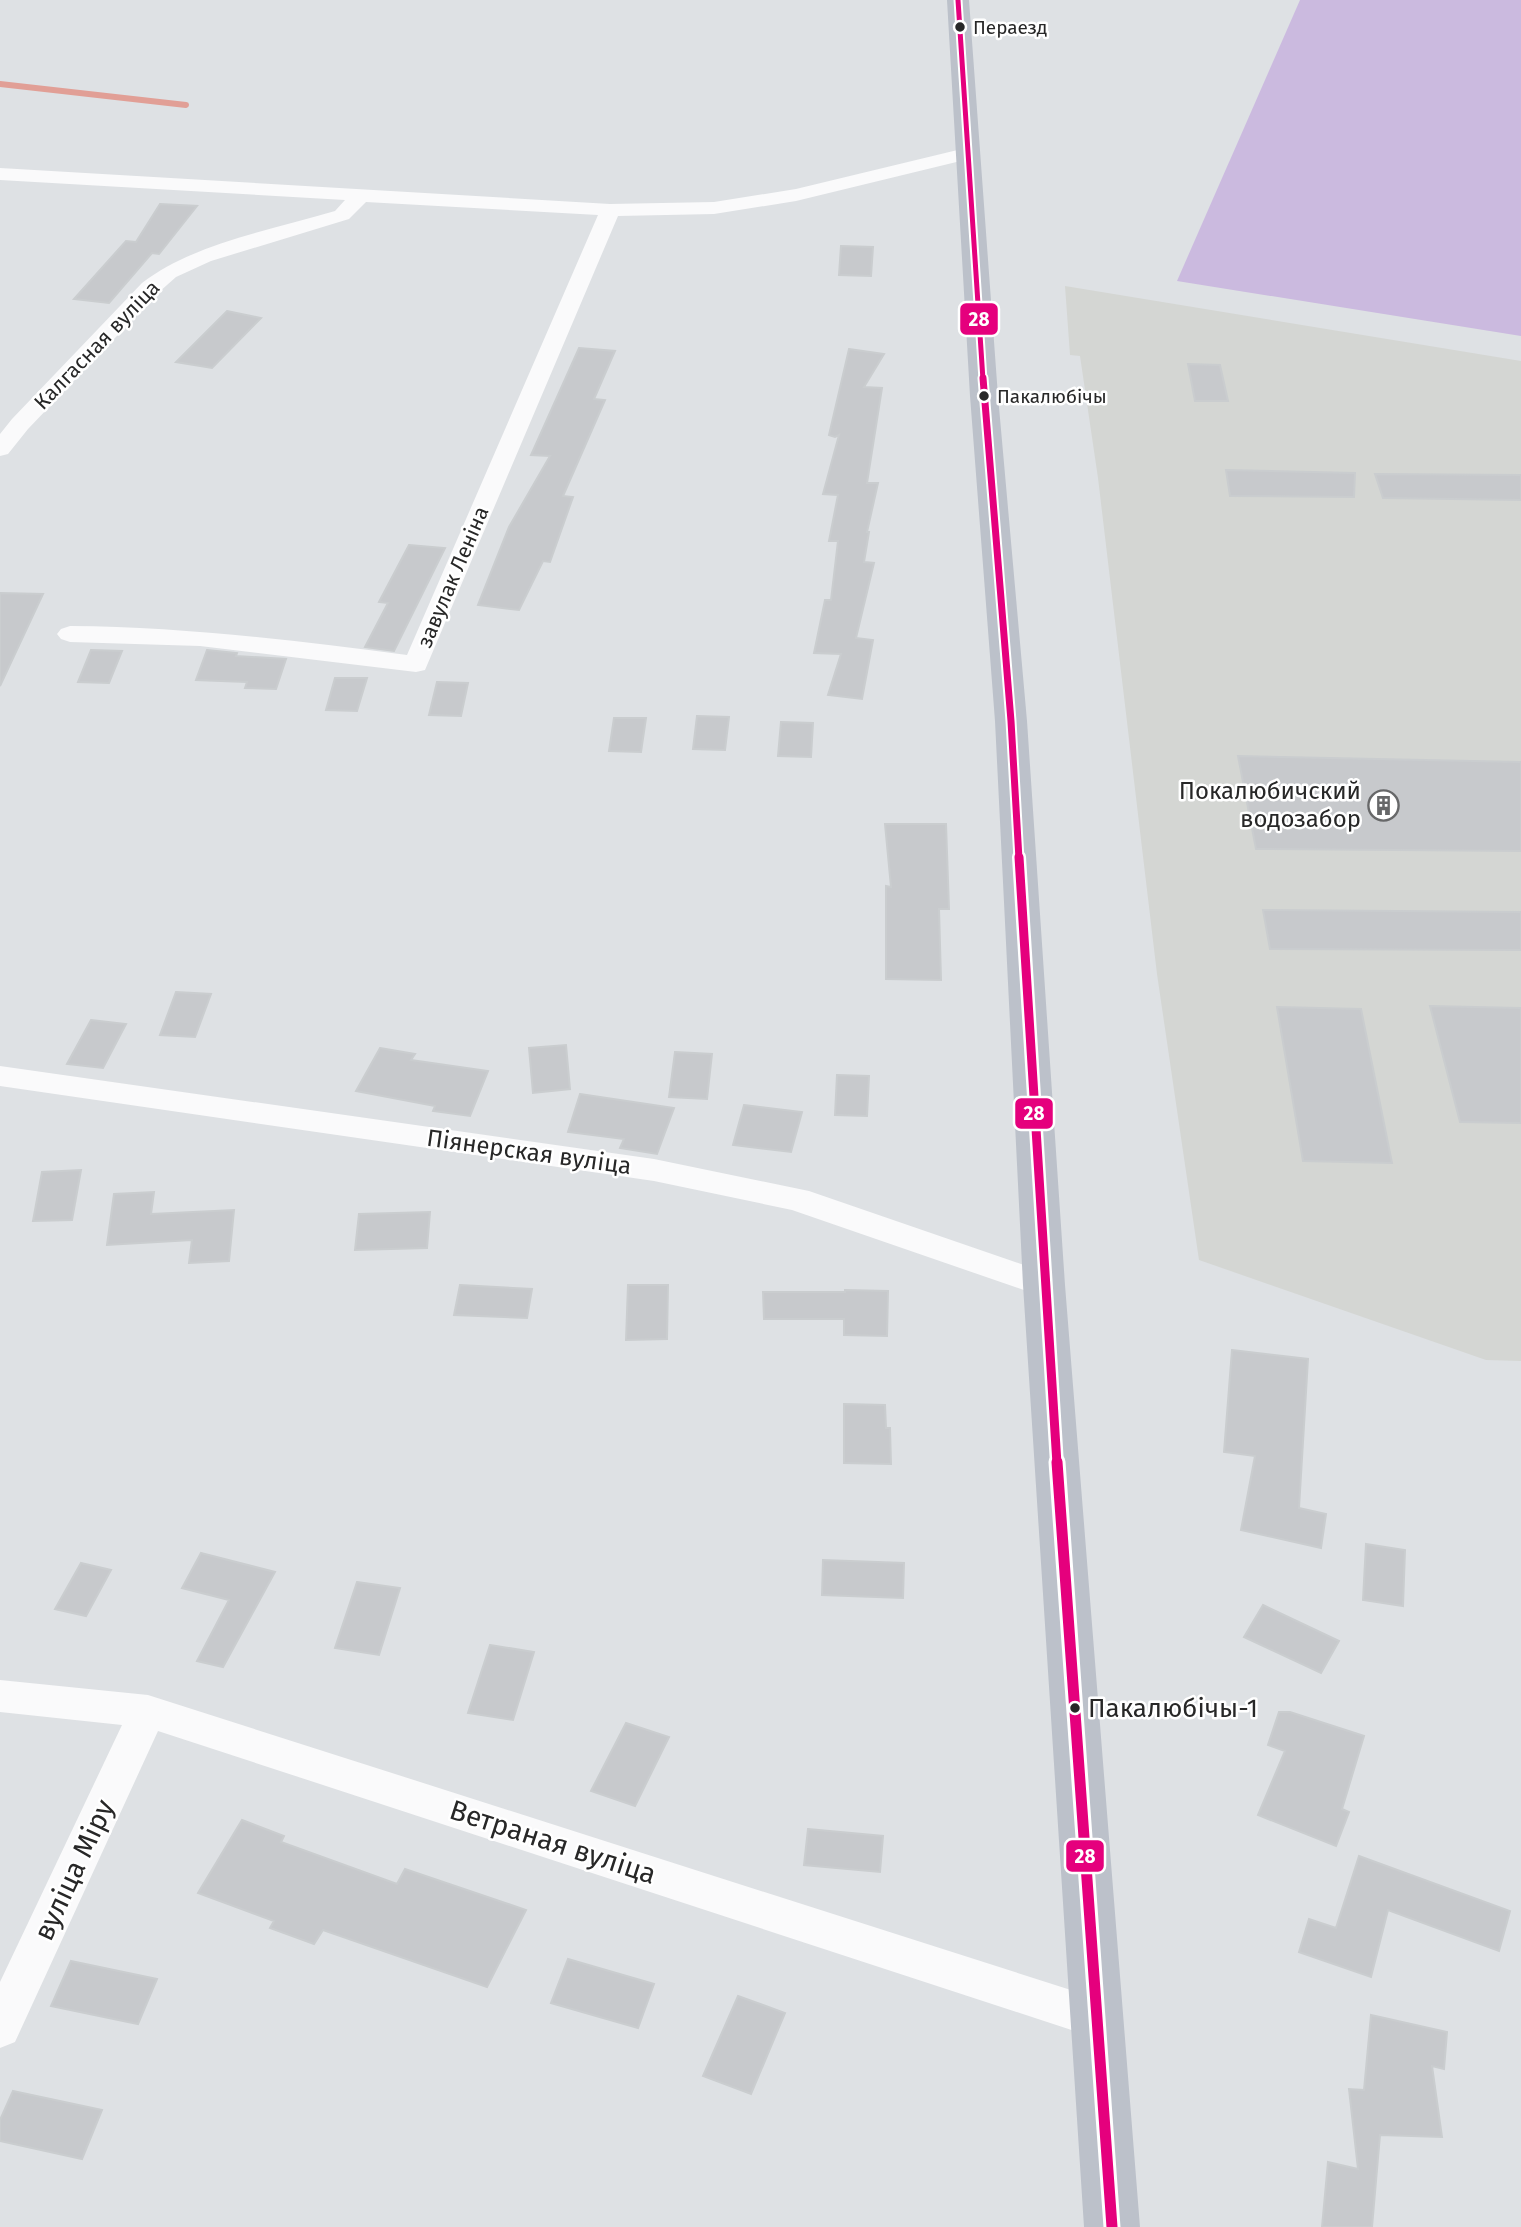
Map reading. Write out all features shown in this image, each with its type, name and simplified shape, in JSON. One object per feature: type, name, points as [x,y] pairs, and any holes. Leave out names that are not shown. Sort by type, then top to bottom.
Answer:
[{"type":"main road","points":[[958,0],[984,396],[1011,721],[1044,1285],[1112,2227]]},
{"type":"street","points":[[0,174],[610,210],[714,208],[769,199],[970,153]]},
{"type":"street","name":"Калгасная вуліца","points":[[0,449],[20,424],[150,288],[169,273],[204,257],[342,215],[360,196]]},
{"type":"street","name":"завулак Леніна","points":[[70,634],[130,633],[223,640],[416,664],[610,210]]},
{"type":"street","name":"Піянерская вуліца","points":[[0,1076],[654,1170],[797,1199],[1044,1285]]},
{"type":"street","name":"Ветраная вуліца","points":[[0,1696],[148,1711],[1099,2019]]},
{"type":"street","name":"вуліца Міру","points":[[0,2028],[148,1711]]},
{"type":"shaded area","points":[[1300,0],[1521,0],[1521,336],[1177,281]]},
{"type":"shaded area","points":[[1065,286],[1521,361],[1521,1361],[1486,1360],[1199,1260],[1157,974],[1098,478],[1080,356],[1070,355]]},
{"type":"building","points":[[160,204],[197,206],[159,254],[152,253],[109,303],[74,299],[126,241],[136,242]]},
{"type":"building","points":[[841,246],[873,247],[871,276],[839,275]]},
{"type":"building","points":[[227,311],[261,318],[212,368],[176,362]]},
{"type":"building","points":[[579,348],[615,351],[594,399],[605,400],[563,496],[573,497],[550,562],[543,561],[519,610],[478,605],[509,527],[550,456],[531,455]]},
{"type":"building","points":[[849,349],[884,354],[864,387],[882,388],[867,483],[878,483],[867,532],[864,562],[874,563],[856,638],[873,640],[862,699],[828,695],[841,654],[814,653],[825,600],[831,600],[838,541],[829,541],[838,495],[823,494],[839,435],[829,435]]},
{"type":"building","points":[[1188,364],[1220,365],[1228,401],[1195,401]]},
{"type":"building","points":[[1226,470],[1355,473],[1354,497],[1230,496]]},
{"type":"building","points":[[1375,474],[1521,475],[1521,500],[1383,498]]},
{"type":"building","points":[[409,545],[445,548],[394,651],[365,647],[388,603],[379,602]]},
{"type":"building","points":[[0,593],[43,594],[0,686]]},
{"type":"building","points":[[91,650],[122,651],[109,683],[78,682]]},
{"type":"building","points":[[207,650],[237,653],[236,656],[286,659],[276,689],[245,688],[247,682],[196,680]]},
{"type":"building","points":[[335,678],[367,678],[357,711],[326,710]]},
{"type":"building","points":[[437,682],[468,683],[461,716],[429,715]]},
{"type":"building","points":[[697,716],[729,717],[725,750],[693,749]]},
{"type":"building","points":[[614,718],[646,718],[641,752],[609,751]]},
{"type":"building","points":[[781,722],[813,723],[811,757],[778,756]]},
{"type":"building","name":"Покалюбичский водозабор","points":[[1238,756],[1521,762],[1521,851],[1256,849]]},
{"type":"building","points":[[885,824],[946,824],[949,909],[939,909],[941,980],[886,979],[886,886],[891,887]]},
{"type":"building","points":[[1263,910],[1521,912],[1521,950],[1270,949]]},
{"type":"building","points":[[176,992],[211,994],[195,1037],[160,1035]]},
{"type":"building","points":[[1430,1006],[1521,1008],[1521,1123],[1460,1122]]},
{"type":"building","points":[[1277,1007],[1361,1009],[1392,1163],[1303,1161]]},
{"type":"building","points":[[91,1020],[126,1024],[103,1068],[67,1064]]},
{"type":"building","points":[[566,1045],[570,1089],[533,1093],[529,1048]]},
{"type":"building","points":[[380,1048],[415,1054],[411,1060],[488,1071],[470,1116],[433,1111],[435,1106],[356,1091]]},
{"type":"building","points":[[675,1052],[712,1054],[707,1099],[669,1097]]},
{"type":"building","points":[[837,1075],[869,1076],[867,1116],[835,1115]]},
{"type":"building","points":[[580,1094],[674,1108],[657,1154],[620,1148],[624,1139],[568,1132]]},
{"type":"building","points":[[744,1105],[802,1112],[791,1152],[733,1145]]},
{"type":"building","points":[[81,1170],[72,1220],[33,1221],[42,1172]]},
{"type":"building","points":[[154,1192],[151,1214],[234,1210],[229,1261],[189,1263],[192,1240],[107,1245],[114,1194]]},
{"type":"building","points":[[430,1212],[427,1248],[355,1250],[359,1214]]},
{"type":"building","points":[[460,1285],[532,1289],[527,1318],[454,1315]]},
{"type":"building","points":[[628,1285],[668,1285],[667,1339],[626,1340]]},
{"type":"building","points":[[888,1291],[887,1336],[844,1335],[844,1319],[764,1319],[763,1292]]},
{"type":"building","points":[[1232,1350],[1308,1359],[1299,1508],[1326,1514],[1321,1548],[1241,1530],[1255,1456],[1224,1452]]},
{"type":"building","points":[[844,1404],[885,1405],[886,1428],[890,1428],[891,1464],[844,1463]]},
{"type":"building","points":[[1366,1544],[1405,1550],[1403,1606],[1363,1600]]},
{"type":"building","points":[[201,1553],[275,1572],[223,1667],[197,1661],[229,1600],[182,1588]]},
{"type":"building","points":[[823,1560],[904,1563],[903,1598],[822,1595]]},
{"type":"building","points":[[81,1563],[111,1570],[86,1616],[55,1609]]},
{"type":"building","points":[[357,1582],[400,1588],[379,1655],[335,1648]]},
{"type":"building","points":[[1263,1605],[1339,1641],[1321,1673],[1244,1637]]},
{"type":"building","points":[[490,1645],[534,1652],[513,1720],[468,1713]]},
{"type":"building","points":[[1279,1712],[1290,1712],[1364,1736],[1342,1809],[1349,1812],[1336,1846],[1258,1815],[1285,1751],[1268,1745]]},
{"type":"building","points":[[626,1723],[669,1737],[635,1806],[591,1791]]},
{"type":"building","points":[[242,1820],[284,1836],[281,1842],[397,1884],[405,1869],[526,1910],[487,1987],[323,1930],[314,1944],[270,1928],[274,1921],[198,1893]]},
{"type":"building","points":[[808,1829],[883,1836],[880,1872],[804,1865]]},
{"type":"building","points":[[1359,1856],[1510,1911],[1499,1951],[1388,1910],[1371,1977],[1299,1952],[1309,1919],[1336,1928]]},
{"type":"building","points":[[568,1959],[654,1984],[638,2028],[551,2003]]},
{"type":"building","points":[[71,1961],[157,1979],[138,2024],[51,2006]]},
{"type":"building","points":[[738,1996],[785,2013],[751,2094],[703,2076]]},
{"type":"building","points":[[1371,2015],[1447,2032],[1444,2069],[1432,2066],[1442,2137],[1380,2135],[1372,2227],[1322,2227],[1328,2162],[1358,2169],[1349,2089],[1364,2090]]},
{"type":"building","points":[[13,2091],[102,2110],[82,2159],[0,2141],[0,2120]]},
{"type":"waterway","points":[[0,84],[186,105]]},
{"type":"transit line","name":"28","points":[[958,0],[984,396],[1011,721],[1044,1285],[1112,2227]]},
{"type":"place","name":"Пераезд","points":[[960,27]]},
{"type":"place","name":"Пакалюбічы","points":[[984,396]]},
{"type":"place","name":"Покалюбичский водозабор","points":[[1384,805]]},
{"type":"place","name":"Пакалюбічы-1","points":[[1075,1708]]}]
